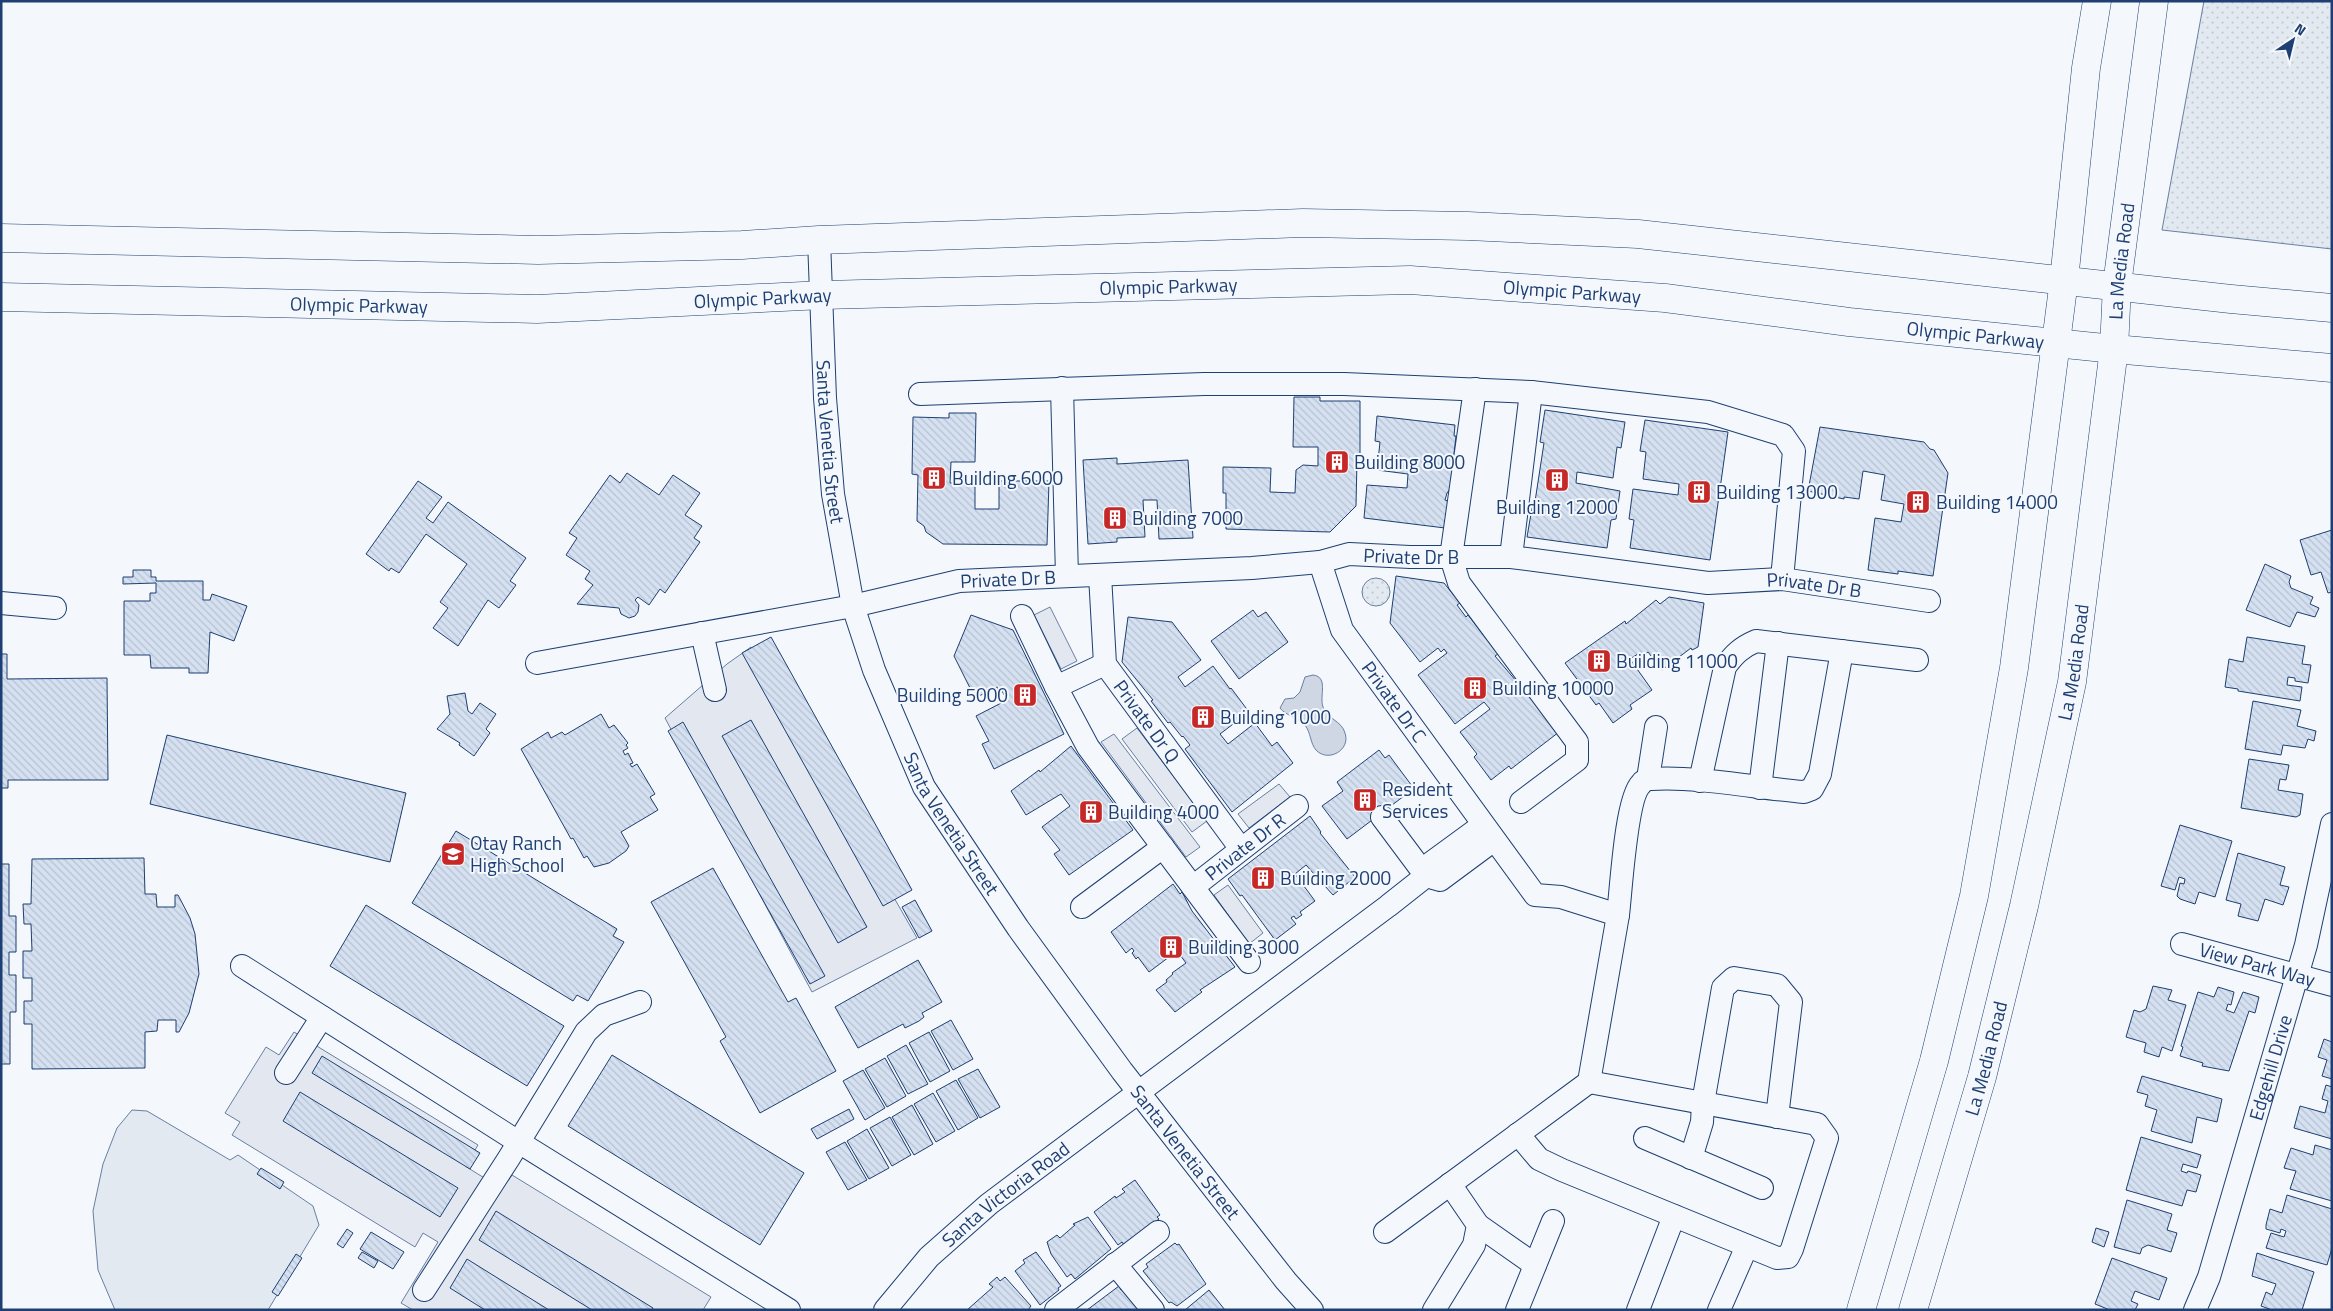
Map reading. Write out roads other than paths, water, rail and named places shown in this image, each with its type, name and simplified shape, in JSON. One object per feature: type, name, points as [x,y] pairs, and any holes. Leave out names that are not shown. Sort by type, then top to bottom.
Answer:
[{"type":"main road","points":[[1861,1310],[1934,1061],[1974,896],[2014,668],[2064,280],[2082,106],[2097,1]]},
{"type":"main road","name":"La Media Road","points":[[1913,1310],[1982,1077],[2024,906],[2072,682],[2114,349],[2116,285],[2154,1]]},
{"type":"main road","points":[[1,238],[538,250],[742,245],[820,240],[1303,223],[1468,226],[1638,234],[2232,299],[2332,308]]},
{"type":"main road","name":"Olympic Parkway","points":[[1,297],[537,309],[823,294],[1410,280],[1664,298],[1848,322],[2114,349],[2332,368]]},
{"type":"street","name":"Santa Venetia Street","points":[[820,240],[825,398],[833,494],[853,606],[874,670],[924,787],[1018,928],[1138,1093],[1280,1274],[1312,1310]]},
{"type":"street","points":[[920,394],[1204,384],[1344,384],[1532,392],[1708,412],[1783,435],[1794,451],[1782,580]]},
{"type":"street","points":[[1062,388],[1067,576]]},
{"type":"street","points":[[1475,389],[1451,557],[1460,583],[1577,742],[1577,760],[1521,802]]},
{"type":"street","points":[[1511,557],[1532,392]]},
{"type":"street","name":"Private Dr B","points":[[537,663],[853,606],[959,582],[1252,568],[1320,562],[1349,554],[1511,557],[1708,583],[1782,580],[1929,600]]},
{"type":"street","name":"Private Dr C","points":[[1320,562],[1342,630],[1535,895],[1561,897],[1618,915]]},
{"type":"street","name":"Private Dr Q","points":[[1100,575],[1106,664],[1241,849]]},
{"type":"street","points":[[1,603],[55,608]]},
{"type":"street","points":[[1022,616],[1056,687],[1088,747],[1249,962]]},
{"type":"street","points":[[702,633],[715,690]]},
{"type":"street","points":[[1700,781],[1725,667],[1744,646],[1756,641],[1917,660]]},
{"type":"street","points":[[1760,788],[1778,643]]},
{"type":"street","points":[[1385,1232],[1589,1082],[1618,915],[1630,813],[1634,795],[1640,784],[1648,779],[1700,781],[1804,792],[1812,789],[1817,783],[1842,651]]},
{"type":"street","points":[[1056,687],[1106,664]]},
{"type":"street","points":[[1648,779],[1656,727]]},
{"type":"street","name":"Private Dr R","points":[[1193,887],[1297,806]]},
{"type":"street","points":[[1382,817],[1426,876]]},
{"type":"street","name":"Edgehill Drive","points":[[2196,1310],[2209,1277],[2298,975],[2332,824]]},
{"type":"street","name":"Santa Victoria Road","points":[[885,1310],[929,1256],[989,1204],[1426,876],[1431,863],[1488,832]]},
{"type":"street","points":[[1082,907],[1163,847]]},
{"type":"street","name":"View Park Way","points":[[2182,944],[2332,985]]},
{"type":"street","points":[[242,966],[519,1142],[790,1310]]},
{"type":"street","points":[[1691,1158],[1702,1122],[1703,1103],[1723,988],[1734,978],[1776,985],[1791,1002],[1777,1116]]},
{"type":"street","points":[[424,1290],[519,1142],[586,1032],[604,1015],[640,1002]]},
{"type":"street","points":[[286,1074],[322,1017]]},
{"type":"street","points":[[1518,1134],[1539,1159],[1777,1258],[1788,1257],[1792,1250],[1827,1138],[1817,1124],[1589,1082]]},
{"type":"street","points":[[1645,1138],[1762,1188]]},
{"type":"street","points":[[1450,1184],[1478,1225],[1535,1265]]},
{"type":"street","points":[[1638,1310],[1674,1216]]},
{"type":"street","points":[[1517,1310],[1554,1221]]},
{"type":"street","points":[[1434,1310],[1474,1244],[1478,1225]]},
{"type":"street","points":[[1056,1310],[1158,1232]]},
{"type":"street","points":[[1719,1310],[1747,1246]]},
{"type":"street","points":[[1115,1264],[1153,1310]]},
{"type":"place","name":"Building 8000","points":[[1337,462]]},
{"type":"place","name":"Building 6000","points":[[934,478]]},
{"type":"place","name":"Building 12000","points":[[1557,480]]},
{"type":"place","name":"Building 13000","points":[[1699,492]]},
{"type":"place","name":"Building 14000","points":[[1918,502]]},
{"type":"place","name":"Building 7000","points":[[1115,518]]},
{"type":"place","name":"Building 11000","points":[[1599,661]]},
{"type":"place","name":"Building 10000","points":[[1475,688]]},
{"type":"place","name":"Building 5000","points":[[1025,695]]},
{"type":"place","name":"Building 1000","points":[[1203,717]]},
{"type":"place","name":"Resident Services","points":[[1365,800]]},
{"type":"place","name":"Building 4000","points":[[1091,812]]},
{"type":"place","name":"Otay Ranch High School","points":[[453,854]]},
{"type":"place","name":"Building 2000","points":[[1263,878]]},
{"type":"place","name":"Building 3000","points":[[1171,947]]}]
